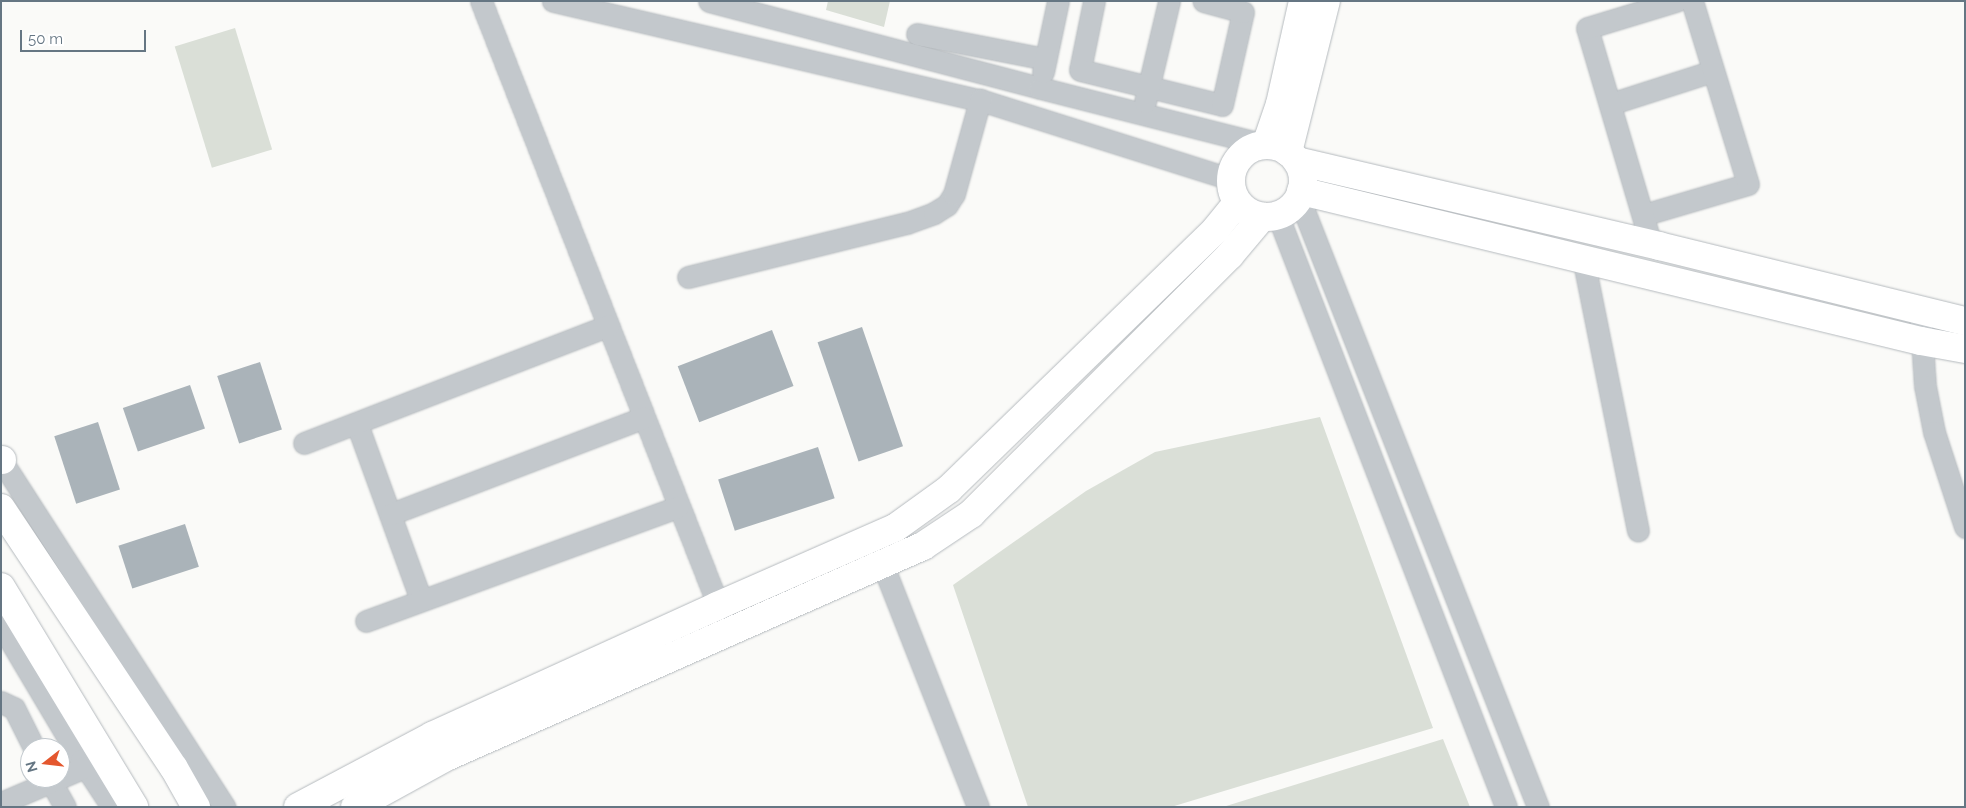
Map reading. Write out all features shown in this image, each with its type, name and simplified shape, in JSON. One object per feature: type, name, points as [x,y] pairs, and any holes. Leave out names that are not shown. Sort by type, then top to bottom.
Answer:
[{"type":"main road","points":[[356,807],[446,756],[923,546],[972,514],[1230,254],[1270,217],[1287,212],[1300,194],[1302,176],[1283,152],[1280,104],[1303,1]]},
{"type":"main road","points":[[1283,152],[1326,1]]},
{"type":"main road","points":[[1270,217],[1246,212],[1234,191],[1233,167],[1239,157],[1251,148],[1283,152],[1965,322]]},
{"type":"main road","points":[[298,807],[432,736],[717,606],[895,528],[949,489],[1216,229],[1234,191]]},
{"type":"main road","points":[[1300,194],[1583,258],[1921,341],[1965,349]]},
{"type":"main road","points":[[1,508],[174,768],[196,807]]},
{"type":"main road","points":[[1,587],[134,807]]},
{"type":"street","points":[[481,1],[678,507],[717,606],[729,631]]},
{"type":"street","points":[[553,1],[980,100],[1234,191]]},
{"type":"street","points":[[1040,88],[1058,1]]},
{"type":"street","points":[[1094,1],[1080,70],[1222,105],[1242,12],[1203,1]]},
{"type":"street","points":[[1142,114],[1169,1]]},
{"type":"street","points":[[1652,244],[1587,28],[1676,1]]},
{"type":"street","points":[[1643,215],[1748,184],[1692,1]]},
{"type":"street","points":[[711,2],[1283,152]]},
{"type":"street","points":[[917,34],[1046,59]]},
{"type":"street","points":[[1610,104],[1713,71]]},
{"type":"street","points":[[688,277],[907,223],[934,213],[947,205],[954,194],[980,100]]},
{"type":"street","points":[[1300,194],[1538,807]]},
{"type":"street","points":[[1270,217],[1506,807]]},
{"type":"street","points":[[1583,258],[1638,530]]},
{"type":"street","points":[[1920,310],[1924,386],[1934,432],[1965,527]]},
{"type":"street","points":[[304,443],[608,326]]},
{"type":"street","points":[[391,514],[643,418]]},
{"type":"street","points":[[357,424],[421,600]]},
{"type":"street","points":[[1,460],[225,807]]},
{"type":"street","points":[[366,621],[678,507]]},
{"type":"street","points":[[882,564],[978,807]]},
{"type":"street","points":[[4,636],[112,807]]},
{"type":"street","points":[[1,702],[14,708],[29,738]]},
{"type":"street","points":[[70,773],[85,767]]},
{"type":"street","points":[[1,804],[34,788]]},
{"type":"street","points":[[55,788],[65,807]]},
{"type":"shaded area","points":[[828,1],[890,1],[884,27],[826,10]]},
{"type":"shaded area","points":[[235,28],[272,149],[212,168],[175,46]]},
{"type":"shaded area","points":[[1320,417],[1433,728],[1171,807],[1028,807],[953,585],[1086,491],[1155,452]]},
{"type":"shaded area","points":[[1443,739],[1470,807],[1223,807]]},
{"type":"building","points":[[862,327],[903,446],[859,461],[818,342]]},
{"type":"building","points":[[772,330],[794,386],[699,422],[678,366]]},
{"type":"building","points":[[260,362],[282,430],[239,443],[217,376]]},
{"type":"building","points":[[190,385],[205,428],[138,452],[123,408]]},
{"type":"building","points":[[98,422],[120,490],[76,504],[54,436]]},
{"type":"building","points":[[818,447],[835,498],[735,531],[718,479]]},
{"type":"building","points":[[185,524],[199,567],[132,588],[118,546]]}]
